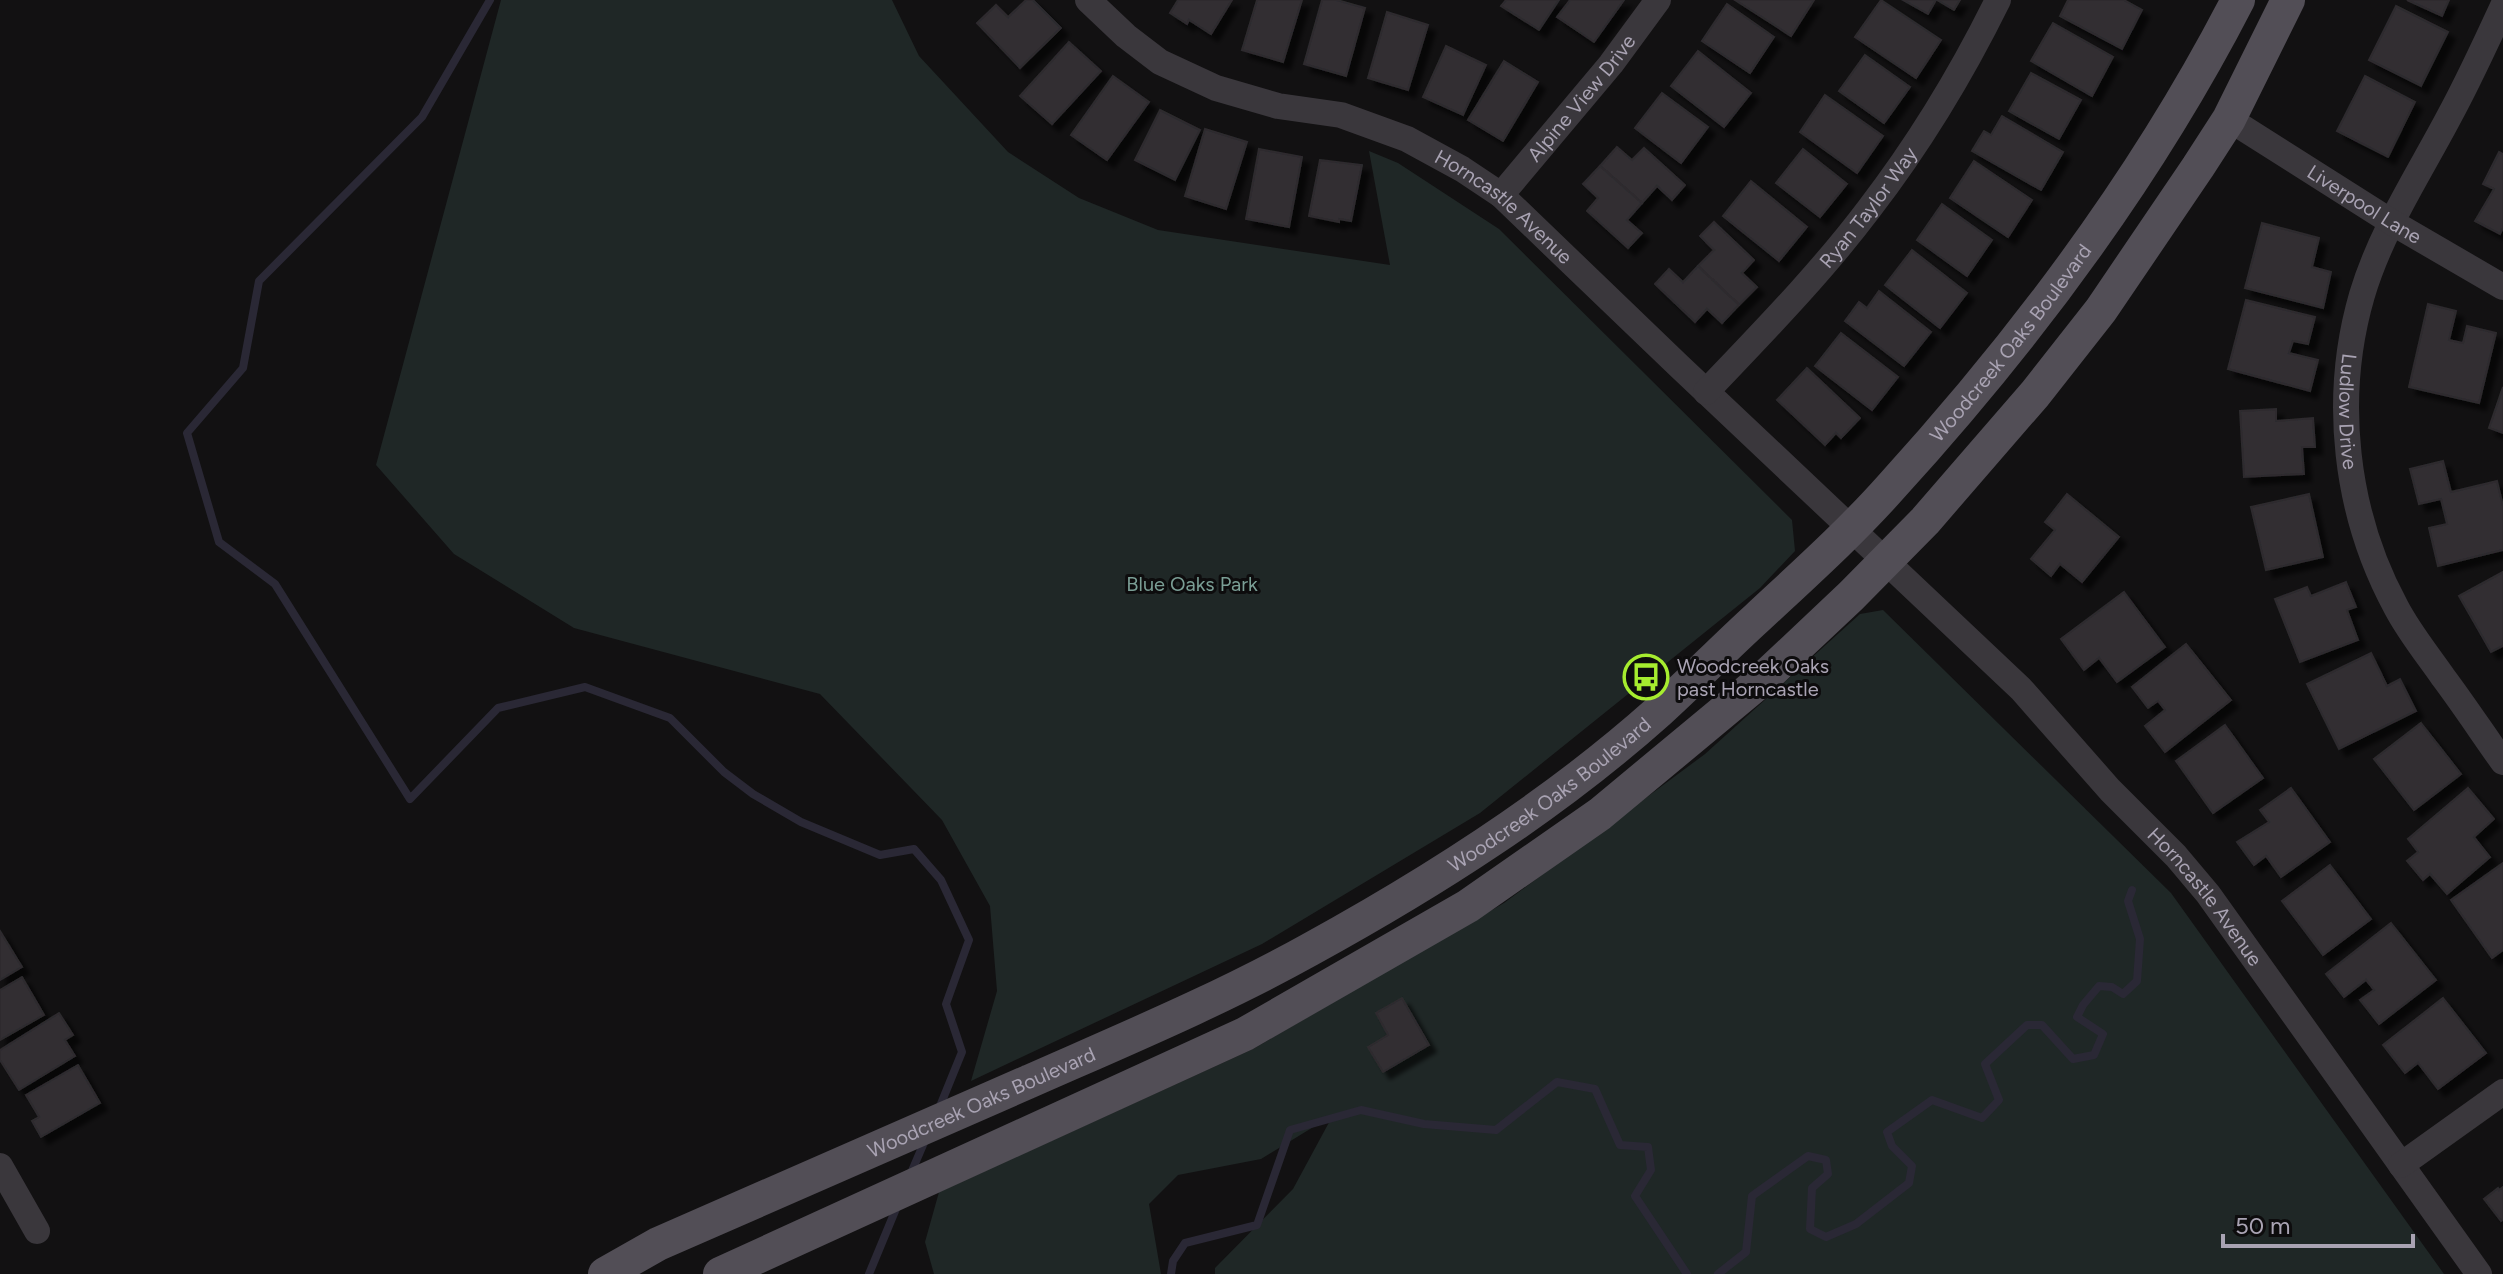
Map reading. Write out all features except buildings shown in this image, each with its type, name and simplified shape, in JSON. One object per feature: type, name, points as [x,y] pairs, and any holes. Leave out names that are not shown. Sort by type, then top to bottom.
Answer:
[{"type":"main road","name":"Woodcreek Oaks Boulevard","points":[[605,1274],[658,1244],[1229,992],[1385,906],[1503,833],[1577,778],[1657,712],[1850,528],[1889,489],[1987,376],[2052,295],[2135,179],[2207,60],[2238,0]]},
{"type":"main road","name":"Woodcreek Oaks Boulevard","points":[[720,1274],[1245,1034],[1468,906],[1600,814],[1765,677],[1925,521],[2035,394],[2101,310],[2229,119],[2288,0]]},
{"type":"street","name":"Horncastle Avenue","points":[[1088,0],[1126,36],[1160,62],[1216,88],[1278,106],[1341,115],[1407,139],[1501,195],[2021,689],[2110,790],[2176,856],[2208,894],[2479,1274]]},
{"type":"street","name":"Alpine View Drive","points":[[1501,195],[1611,64],[1658,0]]},
{"type":"street","name":"Ryan Taylor Way","points":[[1706,392],[1805,286],[1869,209],[1937,111],[1998,0]]},
{"type":"street","name":"Ludlow Drive","points":[[2503,6],[2452,113],[2393,223],[2362,295],[2350,355],[2347,440],[2355,499],[2371,554],[2396,607],[2503,762]]},
{"type":"street","name":"Liverpool Lane","points":[[2229,119],[2393,223],[2503,287]]},
{"type":"street","points":[[2401,1165],[2503,1092]]},
{"type":"street","points":[[0,1166],[37,1231]]},
{"type":"green space","name":"Blue Oaks Park","points":[[501,0],[892,0],[919,56],[1008,152],[1079,198],[1158,230],[1390,265],[1369,151],[1398,163],[1499,229],[1792,520],[1795,551],[1760,588],[1480,813],[1262,944],[971,1081],[997,991],[990,906],[942,820],[820,694],[574,628],[454,554],[376,465]]},
{"type":"green space","points":[[1883,610],[2171,893],[2444,1274],[1215,1274],[1215,1268],[1293,1189],[1333,1115],[1261,1159],[1178,1175],[1149,1204],[1161,1274],[934,1274],[925,1242],[939,1192],[1253,1049],[1504,903],[1705,754],[1860,614]]},
{"type":"waterway","points":[[490,0],[422,117],[259,281],[243,368],[187,433],[219,542],[275,584],[410,799],[498,708],[585,687],[670,718],[724,772],[753,794],[801,822],[880,855],[914,849],[941,880],[969,940],[946,1004],[962,1052],[938,1111]]},
{"type":"waterway","points":[[1718,1274],[1746,1252],[1752,1196],[1808,1156],[1826,1160],[1828,1174],[1812,1188],[1810,1229],[1826,1237],[1856,1224],[1909,1183],[1912,1166],[1892,1146],[1887,1132],[1932,1100],[1982,1118],[1999,1100],[1985,1064],[2027,1025],[2042,1025],[2073,1059],[2094,1055],[2103,1034],[2077,1017],[2083,1005],[2099,986],[2112,987],[2123,994],[2137,981],[2140,939],[2128,901],[2132,890]]},
{"type":"waterway","points":[[1171,1274],[1173,1261],[1185,1243],[1257,1225],[1290,1130],[1361,1110],[1424,1124],[1496,1130],[1557,1082],[1595,1089],[1620,1145],[1648,1147],[1651,1170],[1635,1196],[1687,1274]]},
{"type":"waterway","points":[[911,1173],[926,1138]]},
{"type":"waterway","points":[[869,1274],[898,1204]]},
{"type":"place","name":"Woodcreek Oaks past Horncastle","points":[[1646,677]]}]
